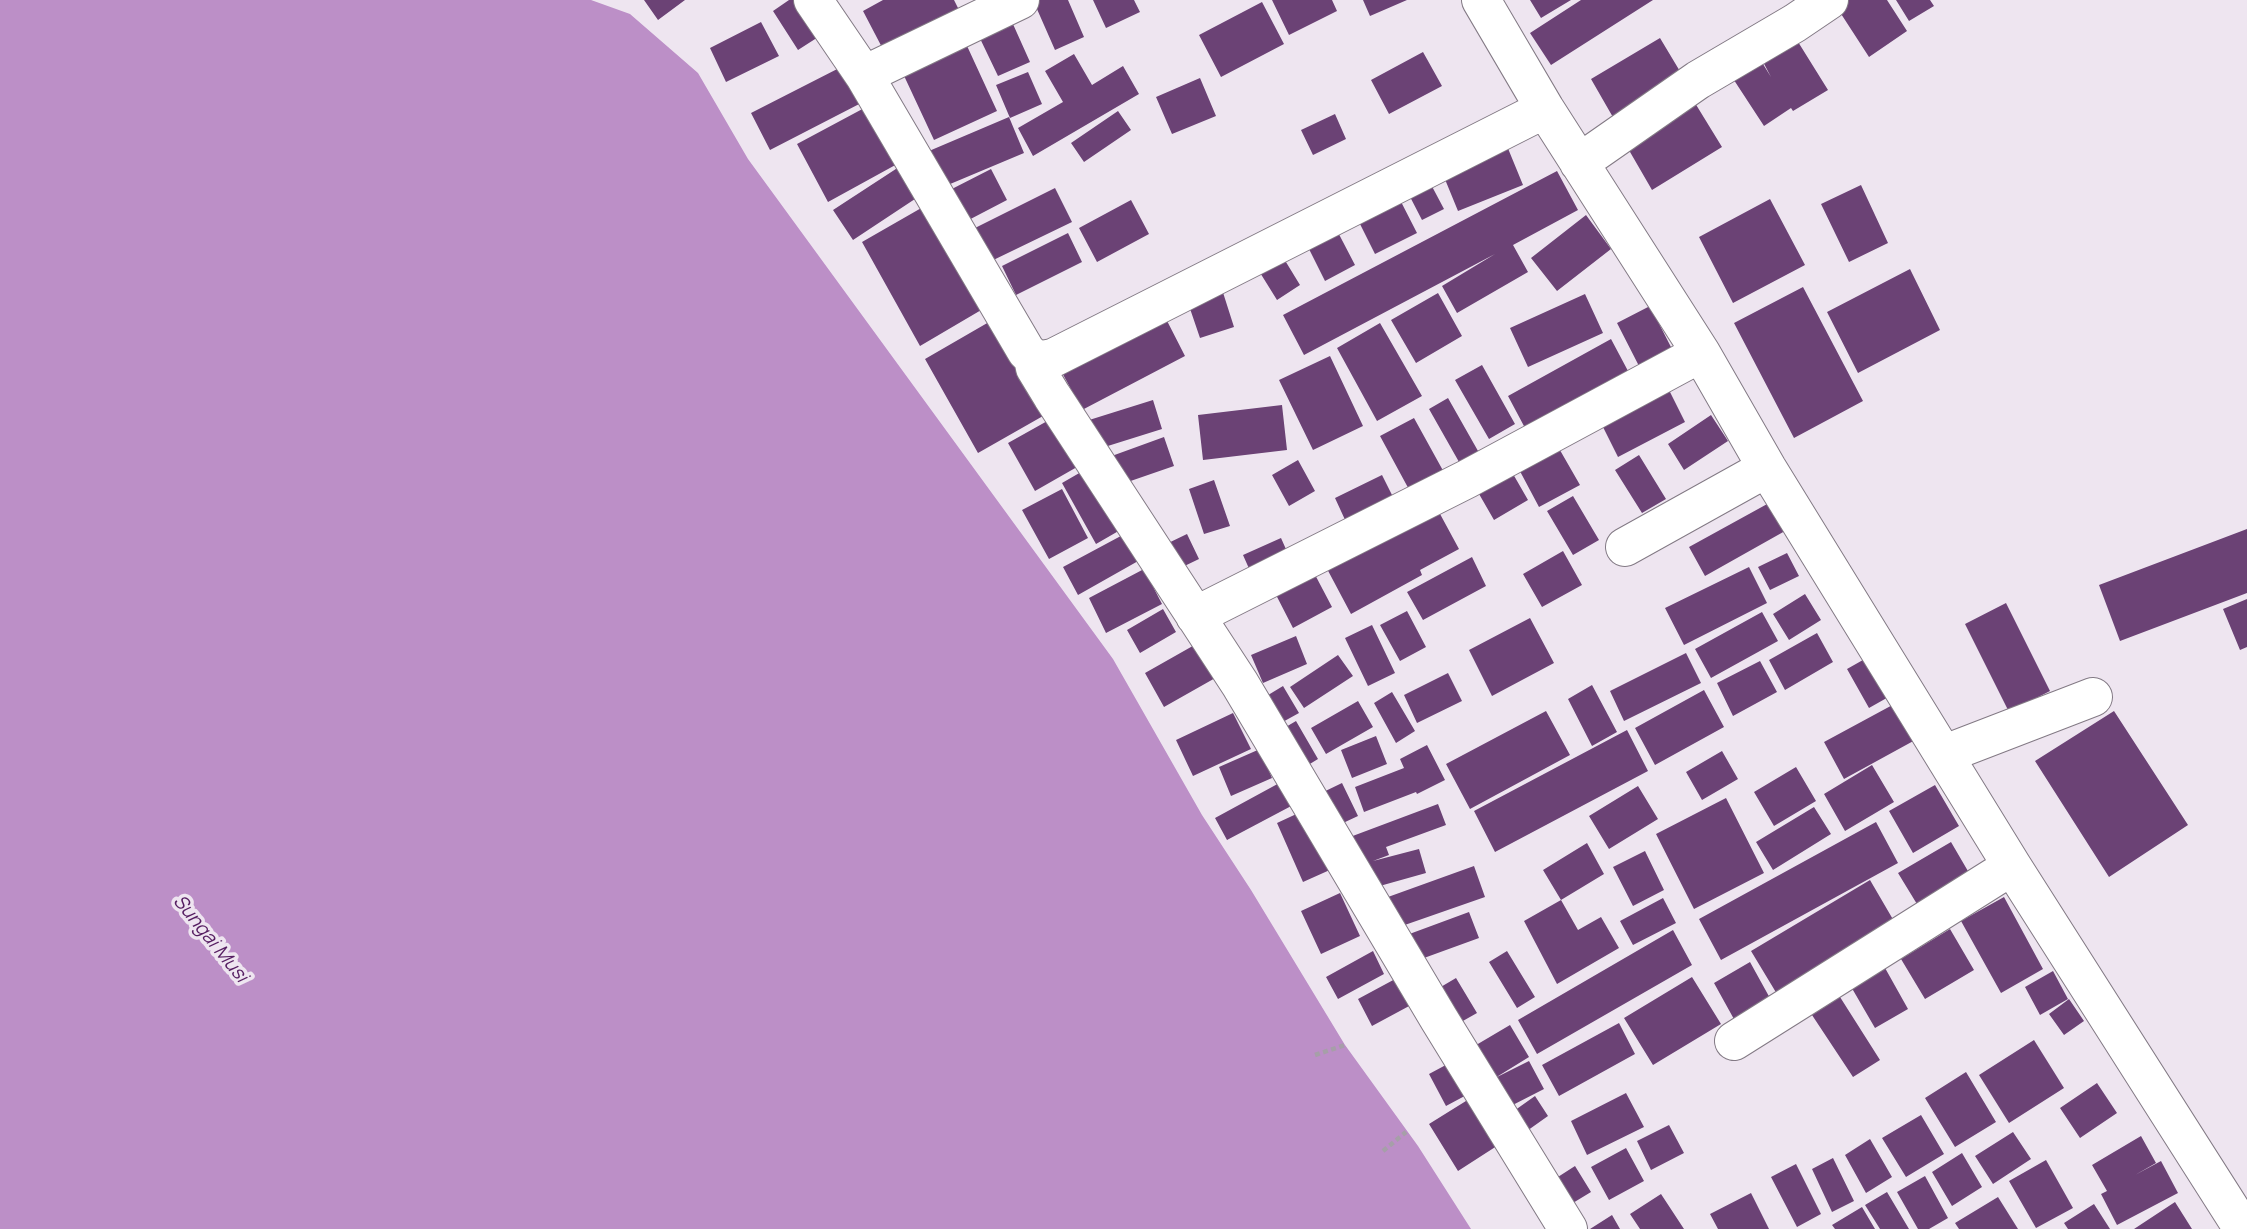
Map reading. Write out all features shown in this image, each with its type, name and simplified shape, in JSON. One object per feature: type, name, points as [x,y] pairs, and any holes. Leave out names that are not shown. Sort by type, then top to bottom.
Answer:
[{"type":"street","points":[[813,0],[864,75],[1026,351],[1033,358],[1042,360],[1053,358],[1545,108]]},
{"type":"street","points":[[864,75],[1020,0]]},
{"type":"street","points":[[1481,0],[1545,108],[1701,352],[1767,468],[2012,866],[2243,1229]]},
{"type":"street","points":[[1580,163],[1698,80],[1829,0]]},
{"type":"street","points":[[1195,616],[1467,479],[1701,352]]},
{"type":"street","points":[[1033,358],[1035,368],[1052,396],[1240,684],[1439,1019],[1568,1229]]},
{"type":"street","points":[[1625,547],[1767,468]]},
{"type":"street","points":[[1945,754],[2093,698]]},
{"type":"street","points":[[1734,1041],[2012,866]]},
{"type":"path","points":[[1315,1055],[1345,1045]]},
{"type":"path","points":[[1383,1151],[1406,1132]]},
{"type":"water","name":"Sungai Musi","points":[[0,0],[591,0],[630,14],[698,73],[748,159],[1113,659],[1202,815],[1345,1045],[1418,1146],[1471,1229],[0,1229]]},
{"type":"building","points":[[644,0],[685,0],[658,20]]},
{"type":"building","points":[[789,0],[806,0],[826,32],[798,50],[773,11]]},
{"type":"building","points":[[883,0],[954,0],[962,16],[886,55],[863,11]]},
{"type":"building","points":[[1033,0],[1068,0],[1084,37],[1055,50]]},
{"type":"building","points":[[1093,0],[1134,0],[1140,12],[1106,28]]},
{"type":"building","points":[[1272,0],[1332,0],[1337,11],[1289,35]]},
{"type":"building","points":[[1363,0],[1407,0],[1370,16]]},
{"type":"building","points":[[1530,0],[1571,0],[1541,18]]},
{"type":"building","points":[[1581,0],[1653,0],[1551,65],[1530,33]]},
{"type":"building","points":[[1839,0],[1887,0],[1907,31],[1869,57],[1834,3]]},
{"type":"building","points":[[1896,0],[1930,0],[1934,6],[1909,21]]},
{"type":"building","points":[[1262,2],[1284,44],[1221,77],[1199,35]]},
{"type":"building","points":[[1008,13],[1030,62],[998,76],[975,28]]},
{"type":"building","points":[[761,22],[779,56],[726,82],[710,48]]},
{"type":"building","points":[[962,35],[997,111],[934,140],[899,65]]},
{"type":"building","points":[[1795,37],[1828,90],[1793,111],[1791,108],[1764,126],[1730,74],[1758,56],[1771,77],[1761,58]]},
{"type":"building","points":[[1660,38],[1684,78],[1614,119],[1591,79]]},
{"type":"building","points":[[1423,52],[1442,86],[1389,114],[1371,80]]},
{"type":"building","points":[[1074,54],[1092,85],[1123,66],[1139,94],[1033,156],[1018,128],[1063,102],[1045,71]]},
{"type":"building","points":[[849,63],[867,100],[770,150],[751,113]]},
{"type":"building","points":[[1028,72],[1042,104],[1010,118],[996,85]]},
{"type":"building","points":[[1200,78],[1216,116],[1172,134],[1156,97]]},
{"type":"building","points":[[1695,103],[1722,147],[1652,190],[1626,145]]},
{"type":"building","points":[[868,106],[899,163],[828,202],[797,144]]},
{"type":"building","points":[[1118,111],[1131,130],[1084,162],[1071,143]]},
{"type":"building","points":[[1335,114],[1346,139],[1313,155],[1301,130]]},
{"type":"building","points":[[1009,117],[1024,153],[943,187],[929,151]]},
{"type":"building","points":[[1507,146],[1523,185],[1458,211],[1442,172]]},
{"type":"building","points":[[902,165],[921,195],[853,240],[833,210]]},
{"type":"building","points":[[991,169],[1007,200],[961,224],[946,192]]},
{"type":"building","points":[[1557,171],[1578,210],[1513,245],[1528,272],[1457,313],[1442,286],[1495,254],[1304,355],[1283,315]]},
{"type":"building","points":[[1427,177],[1444,209],[1422,220],[1406,189]]},
{"type":"building","points":[[1861,185],[1888,243],[1849,262],[1821,204]]},
{"type":"building","points":[[1055,188],[1072,222],[983,265],[967,232]]},
{"type":"building","points":[[1396,192],[1417,233],[1375,254],[1355,214]]},
{"type":"building","points":[[1770,199],[1805,265],[1733,303],[1699,237]]},
{"type":"building","points":[[1131,200],[1149,234],[1097,262],[1079,228]]},
{"type":"building","points":[[930,203],[988,306],[920,346],[862,242]]},
{"type":"building","points":[[1586,215],[1611,249],[1557,291],[1531,258]]},
{"type":"building","points":[[1330,217],[1355,265],[1325,281],[1301,233]]},
{"type":"building","points":[[1068,233],[1082,262],[1016,295],[1002,266]]},
{"type":"building","points":[[1278,249],[1300,285],[1277,300],[1254,263]]},
{"type":"building","points":[[1910,269],[1940,330],[1858,373],[1827,312]]},
{"type":"building","points":[[1219,280],[1234,327],[1200,338],[1184,291]]},
{"type":"building","points":[[1803,287],[1863,401],[1794,438],[1734,323]]},
{"type":"building","points":[[1438,293],[1462,336],[1416,363],[1391,320]]},
{"type":"building","points":[[1585,294],[1603,333],[1528,367],[1510,328]]},
{"type":"building","points":[[1650,306],[1673,351],[1640,368],[1617,323]]},
{"type":"building","points":[[1162,311],[1185,356],[1082,410],[1058,365]]},
{"type":"building","points":[[989,322],[1043,416],[978,453],[925,359]]},
{"type":"building","points":[[1380,323],[1422,396],[1377,421],[1337,348]]},
{"type":"building","points":[[1611,339],[1636,386],[1533,443],[1508,396]]},
{"type":"building","points":[[1330,356],[1363,426],[1313,450],[1279,380]]},
{"type":"building","points":[[1482,365],[1515,424],[1489,439],[1455,380]]},
{"type":"building","points":[[1662,376],[1685,422],[1618,457],[1595,411]]},
{"type":"building","points":[[1448,398],[1482,458],[1463,469],[1429,409]]},
{"type":"building","points":[[1153,400],[1162,429],[1095,450],[1086,421]]},
{"type":"building","points":[[1282,405],[1287,450],[1203,460],[1198,415]]},
{"type":"building","points":[[1058,415],[1084,463],[1035,491],[1008,443]]},
{"type":"building","points":[[1711,415],[1728,441],[1684,470],[1668,444]]},
{"type":"building","points":[[1414,418],[1446,476],[1412,495],[1380,436]]},
{"type":"building","points":[[1164,437],[1174,466],[1119,485],[1109,457]]},
{"type":"building","points":[[1553,438],[1580,485],[1539,507],[1514,460]]},
{"type":"building","points":[[1639,455],[1666,499],[1642,513],[1615,470]]},
{"type":"building","points":[[1298,460],[1315,491],[1289,506],[1272,475]]},
{"type":"building","points":[[1505,460],[1528,500],[1494,520],[1471,480]]},
{"type":"building","points":[[1088,468],[1122,529],[1096,544],[1062,483]]},
{"type":"building","points":[[1382,475],[1400,511],[1352,535],[1335,498]]},
{"type":"building","points":[[1214,480],[1230,526],[1204,534],[1189,489]]},
{"type":"building","points":[[1062,489],[1088,538],[1049,559],[1022,510]]},
{"type":"building","points":[[1573,496],[1599,540],[1573,555],[1547,511]]},
{"type":"building","points":[[1433,501],[1459,549],[1420,570],[1422,575],[1351,614],[1325,565]]},
{"type":"building","points":[[1769,503],[1785,531],[1705,576],[1689,547]]},
{"type":"building","points":[[2247,529],[2247,593],[2120,641],[2099,585]]},
{"type":"building","points":[[1132,530],[1147,556],[1078,595],[1063,567]]},
{"type":"building","points":[[1187,534],[1199,559],[1172,572],[1160,547]]},
{"type":"building","points":[[1281,538],[1289,556],[1251,573],[1243,555]]},
{"type":"building","points":[[1563,551],[1582,585],[1542,607],[1523,574]]},
{"type":"building","points":[[1787,553],[1799,576],[1770,590],[1758,567]]},
{"type":"building","points":[[1472,557],[1486,586],[1423,620],[1407,592]]},
{"type":"building","points":[[1749,567],[1767,603],[1684,645],[1665,608]]},
{"type":"building","points":[[1144,569],[1162,604],[1106,633],[1089,598]]},
{"type":"building","points":[[1312,569],[1332,607],[1293,628],[1273,589]]},
{"type":"building","points":[[1805,594],[1821,620],[1789,640],[1773,614]]},
{"type":"building","points":[[2247,599],[2247,647],[2240,650],[2223,609]]},
{"type":"building","points":[[2006,603],[2050,691],[2009,712],[1965,624]]},
{"type":"building","points":[[1163,609],[1176,632],[1140,653],[1127,630]]},
{"type":"building","points":[[1407,611],[1426,647],[1400,661],[1380,625]]},
{"type":"building","points":[[1762,612],[1778,641],[1711,678],[1695,649]]},
{"type":"building","points":[[1530,618],[1554,663],[1492,696],[1469,650]]},
{"type":"building","points":[[1372,625],[1395,673],[1368,686],[1345,638]]},
{"type":"building","points":[[1817,633],[1833,662],[1785,690],[1769,660]]},
{"type":"building","points":[[1296,636],[1307,664],[1263,683],[1251,655]]},
{"type":"building","points":[[1198,643],[1217,677],[1164,707],[1145,673]]},
{"type":"building","points":[[1686,653],[1701,683],[1624,721],[1610,691]]},
{"type":"building","points":[[1338,655],[1353,676],[1304,708],[1290,687]]},
{"type":"building","points":[[1870,656],[1892,695],[1869,708],[1847,669]]},
{"type":"building","points":[[1760,661],[1777,692],[1733,716],[1717,683]]},
{"type":"building","points":[[1448,673],[1462,701],[1417,723],[1404,695]]},
{"type":"building","points":[[1592,685],[1617,732],[1592,746],[1568,699]]},
{"type":"building","points":[[1283,686],[1299,713],[1270,729],[1255,703]]},
{"type":"building","points":[[1704,690],[1724,727],[1655,765],[1635,728]]},
{"type":"building","points":[[1392,692],[1415,731],[1396,743],[1374,703]]},
{"type":"building","points":[[1358,701],[1373,727],[1326,754],[1311,728]]},
{"type":"building","points":[[1898,702],[1917,739],[1844,779],[1824,742]]},
{"type":"building","points":[[1546,711],[1570,755],[1470,809],[1446,764]]},
{"type":"building","points":[[2114,711],[2188,825],[2109,877],[2035,761]]},
{"type":"building","points":[[1233,713],[1251,749],[1193,776],[1176,740]]},
{"type":"building","points":[[1296,721],[1318,759],[1300,770],[1279,731]]},
{"type":"building","points":[[1627,730],[1648,771],[1495,852],[1474,811]]},
{"type":"building","points":[[1376,736],[1387,764],[1352,778],[1341,750]]},
{"type":"building","points":[[1427,745],[1445,780],[1417,794],[1416,792],[1364,812],[1355,787],[1404,768],[1400,759]]},
{"type":"building","points":[[1260,749],[1272,778],[1231,796],[1219,767]]},
{"type":"building","points":[[1722,751],[1738,779],[1702,800],[1686,772]]},
{"type":"building","points":[[1872,765],[1894,802],[1845,831],[1824,794]]},
{"type":"building","points":[[1796,767],[1816,801],[1774,826],[1754,792]]},
{"type":"building","points":[[1283,781],[1295,804],[1227,840],[1215,818]]},
{"type":"building","points":[[1342,783],[1358,816],[1328,830],[1313,797]]},
{"type":"building","points":[[1935,785],[1959,826],[1913,853],[1889,811]]},
{"type":"building","points":[[1638,786],[1658,819],[1609,849],[1589,816]]},
{"type":"building","points":[[1726,798],[1764,873],[1694,909],[1656,834]]},
{"type":"building","points":[[1438,804],[1446,825],[1386,847],[1389,855],[1373,861],[1419,849],[1426,873],[1369,889],[1350,837]]},
{"type":"building","points":[[1814,807],[1831,834],[1773,870],[1756,842]]},
{"type":"building","points":[[1305,810],[1332,869],[1303,882],[1277,823]]},
{"type":"building","points":[[1876,822],[1898,863],[1721,960],[1699,919]]},
{"type":"building","points":[[1951,842],[1972,878],[1920,909],[1898,873]]},
{"type":"building","points":[[1587,843],[1604,874],[1561,900],[1543,870]]},
{"type":"building","points":[[1645,851],[1664,890],[1633,906],[1613,867]]},
{"type":"building","points":[[1474,866],[1485,897],[1399,927],[1388,897]]},
{"type":"building","points":[[1870,880],[1898,928],[1780,999],[1751,951]]},
{"type":"building","points":[[1340,893],[1360,936],[1321,954],[1301,911]]},
{"type":"building","points":[[2004,897],[2043,969],[2001,993],[1961,921]]},
{"type":"building","points":[[1663,898],[1676,923],[1633,945],[1620,921]]},
{"type":"building","points":[[1561,900],[1578,930],[1601,917],[1619,948],[1557,984],[1524,921]]},
{"type":"building","points":[[1469,912],[1479,938],[1413,962],[1404,936]]},
{"type":"building","points":[[1950,929],[1974,970],[1925,999],[1901,959]]},
{"type":"building","points":[[1673,930],[1692,965],[1537,1054],[1518,1020]]},
{"type":"building","points":[[1373,951],[1384,974],[1338,999],[1326,977]]},
{"type":"building","points":[[1507,951],[1535,997],[1517,1008],[1489,962]]},
{"type":"building","points":[[1880,959],[1908,1009],[1875,1028],[1846,978]]},
{"type":"building","points":[[1750,962],[1771,1000],[1735,1021],[1714,983]]},
{"type":"building","points":[[2053,971],[2068,999],[2040,1015],[2025,987]]},
{"type":"building","points":[[1692,977],[1721,1024],[1653,1065],[1624,1018]]},
{"type":"building","points":[[1397,978],[1411,1005],[1372,1026],[1358,999]]},
{"type":"building","points":[[1456,978],[1477,1013],[1454,1026],[1434,991]]},
{"type":"building","points":[[1840,997],[1880,1060],[1853,1077],[1812,1015]]},
{"type":"building","points":[[2069,999],[2084,1021],[2064,1035],[2049,1014]]},
{"type":"building","points":[[1619,1023],[1635,1054],[1559,1096],[1542,1065]]},
{"type":"building","points":[[1510,1025],[1529,1057],[1495,1078],[1529,1061],[1544,1089],[1501,1111],[1466,1051]]},
{"type":"building","points":[[2034,1040],[2064,1088],[2009,1123],[1979,1075]]},
{"type":"building","points":[[1457,1059],[1474,1091],[1446,1106],[1429,1074]]},
{"type":"building","points":[[1966,1072],[1996,1122],[1955,1147],[1925,1098]]},
{"type":"building","points":[[2097,1083],[2117,1113],[2080,1138],[2060,1108]]},
{"type":"building","points":[[1626,1093],[1644,1127],[1587,1155],[1571,1121]]},
{"type":"building","points":[[1474,1096],[1503,1142],[1458,1171],[1429,1124]]},
{"type":"building","points":[[1535,1096],[1548,1116],[1517,1138],[1504,1118]]},
{"type":"building","points":[[1921,1115],[1944,1154],[1906,1177],[1882,1138]]},
{"type":"building","points":[[1669,1125],[1684,1153],[1651,1170],[1637,1141]]},
{"type":"building","points":[[2013,1132],[2031,1159],[1993,1184],[1975,1156]]},
{"type":"building","points":[[2141,1136],[2156,1163],[2135,1175],[2161,1161],[2178,1193],[2117,1225],[2101,1194],[2107,1191],[2092,1165]]},
{"type":"building","points":[[1870,1139],[1892,1177],[1866,1193],[1845,1155]]},
{"type":"building","points":[[1626,1148],[1644,1181],[1609,1200],[1591,1167]]},
{"type":"building","points":[[1962,1153],[1982,1187],[1952,1206],[1932,1172]]},
{"type":"building","points":[[1833,1158],[1854,1201],[1832,1212],[1812,1169]]},
{"type":"building","points":[[2046,1160],[2073,1208],[2036,1228],[2009,1181]]},
{"type":"building","points":[[1796,1164],[1821,1214],[1797,1227],[1771,1177]]},
{"type":"building","points":[[1575,1166],[1591,1192],[1563,1209],[1547,1184]]},
{"type":"building","points":[[1925,1176],[1948,1218],[1929,1229],[1918,1229],[1897,1192]]},
{"type":"building","points":[[1887,1192],[1909,1229],[1880,1229],[1865,1205]]},
{"type":"building","points":[[1751,1193],[1769,1229],[1718,1229],[1710,1214]]},
{"type":"building","points":[[1661,1194],[1684,1229],[1640,1229],[1630,1214]]},
{"type":"building","points":[[1998,1197],[2018,1229],[1959,1229],[1955,1223]]},
{"type":"building","points":[[2175,1202],[2192,1229],[2134,1229]]},
{"type":"building","points":[[2094,1204],[2110,1229],[2068,1229],[2064,1223]]},
{"type":"building","points":[[1862,1207],[1875,1229],[1835,1229],[1832,1225]]},
{"type":"building","points":[[1612,1215],[1620,1229],[1590,1229]]}]
